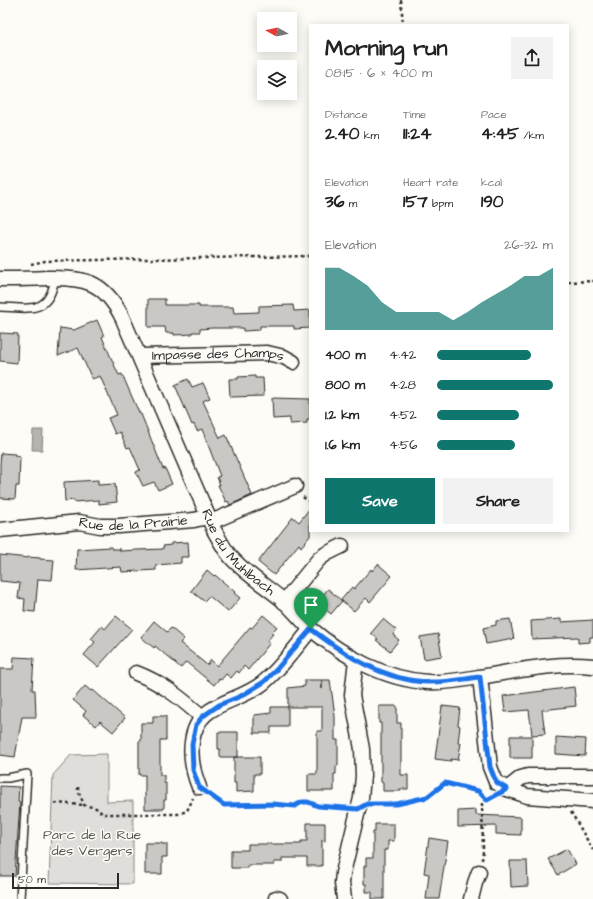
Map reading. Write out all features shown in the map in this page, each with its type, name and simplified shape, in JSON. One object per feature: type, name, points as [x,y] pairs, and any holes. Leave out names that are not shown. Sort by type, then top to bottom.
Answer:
[{"type":"street","name":"Rue du Muhlbach","points":[[0,279],[75,278],[92,284],[106,293],[117,307],[140,356],[220,541],[230,556],[246,572],[284,602],[311,629],[340,650],[356,660],[387,674],[420,682],[446,682],[538,666],[593,666]]},
{"type":"street","name":"Impasse des Champs","points":[[140,356],[268,352],[284,357],[293,362]]},
{"type":"street","name":"Rue de la Prairie","points":[[0,530],[79,522],[100,526],[114,526],[210,520],[295,486]]},
{"type":"street","points":[[284,602],[320,559],[326,554],[342,546]]},
{"type":"street","points":[[199,787],[193,770],[192,744],[196,725],[202,717],[219,705],[241,696],[264,682],[311,629]]},
{"type":"street","points":[[343,899],[343,873],[358,809],[362,788],[363,771],[361,742],[352,695],[356,660]]},
{"type":"street","points":[[136,673],[150,678],[168,688],[202,717]]},
{"type":"street","points":[[480,677],[490,767],[496,782],[507,789],[527,796],[593,801]]},
{"type":"street","points":[[507,789],[521,778],[528,776],[593,776]]},
{"type":"street","points":[[471,899],[479,872]]},
{"type":"lane","points":[[0,307],[29,308],[42,306],[52,291],[55,278]]},
{"type":"lane","points":[[0,778],[27,774],[20,899]]},
{"type":"path","points":[[401,0],[403,24]]},
{"type":"path","points":[[25,266],[45,261],[309,256]]},
{"type":"path","points":[[569,282],[593,281]]},
{"type":"path","points":[[55,803],[84,805],[96,808],[103,814],[178,814],[187,811],[199,787],[224,805],[273,804],[295,806],[302,802],[308,802],[318,806],[358,809],[367,804],[397,804],[427,797],[445,783],[478,791],[487,800]]},
{"type":"path","points":[[78,787],[84,805]]},
{"type":"path","points":[[479,872],[484,851],[482,803],[507,789]]},
{"type":"path","points":[[565,800],[568,808],[593,850]]},
{"type":"green space","name":"Parc de la Rue des Vergers","points":[[107,754],[107,802],[133,801],[133,884],[49,883],[53,775],[71,755]]},
{"type":"shaded area","points":[[33,430],[43,430],[42,450],[32,450]]},
{"type":"building","points":[[148,299],[165,299],[165,305],[233,307],[234,313],[259,312],[259,306],[293,305],[294,311],[309,310],[309,328],[294,329],[294,326],[260,326],[260,330],[243,331],[243,328],[212,328],[200,329],[200,332],[192,332],[192,334],[174,335],[174,333],[166,333],[165,327],[148,327]]},
{"type":"building","points":[[97,320],[104,336],[102,337],[116,369],[119,375],[122,374],[141,414],[163,469],[165,468],[172,484],[158,490],[154,482],[143,486],[136,472],[140,470],[130,447],[127,448],[120,432],[115,434],[108,418],[117,415],[100,376],[92,379],[78,348],[58,356],[60,328],[74,330]]},
{"type":"building","points":[[0,333],[18,334],[17,363],[0,361]]},
{"type":"building","points":[[255,376],[255,378],[263,378],[264,396],[230,397],[229,379]]},
{"type":"building","points":[[188,379],[192,387],[203,383],[210,398],[203,401],[220,438],[226,435],[252,495],[230,505],[228,501],[226,502],[218,485],[220,485],[217,477],[220,476],[202,429],[197,431],[194,424],[192,425],[175,385]]},
{"type":"building","points":[[272,398],[309,399],[309,419],[307,419],[307,423],[290,424],[290,418],[273,419]]},
{"type":"building","points":[[1,453],[15,454],[15,456],[20,457],[19,486],[16,486],[15,499],[0,498]]},
{"type":"building","points":[[98,480],[98,485],[115,484],[117,502],[99,504],[99,500],[74,502],[74,500],[65,501],[64,482]]},
{"type":"building","points":[[309,509],[310,536],[301,547],[299,544],[274,575],[258,562],[293,517],[299,522]]},
{"type":"building","points":[[188,542],[189,557],[181,557],[181,563],[156,565],[156,570],[122,572],[121,567],[76,570],[77,549],[111,547],[112,549],[120,549],[120,551],[163,549],[163,546],[171,545],[171,543]]},
{"type":"building","points":[[0,555],[54,560],[52,580],[38,579],[35,612],[24,611],[25,599],[18,598],[20,583],[0,581]]},
{"type":"building","points":[[378,564],[392,576],[370,602],[366,598],[354,611],[341,600],[352,587],[354,589],[371,569],[372,571]]},
{"type":"building","points":[[207,570],[214,576],[215,575],[240,598],[228,612],[209,596],[204,601],[191,591]]},
{"type":"building","points":[[328,589],[342,601],[331,614],[317,602]]},
{"type":"building","points":[[263,615],[277,627],[271,633],[273,634],[267,641],[270,643],[248,670],[244,666],[239,673],[237,671],[231,678],[226,674],[214,685],[186,662],[181,668],[155,646],[154,648],[141,637],[154,621],[167,632],[171,628],[184,639],[180,643],[207,665],[211,660],[217,666],[250,627],[252,628]]},
{"type":"building","points":[[116,616],[132,629],[98,667],[84,655],[95,642],[91,639],[102,626],[105,629]]},
{"type":"building","points":[[383,619],[396,630],[393,635],[399,640],[390,651],[376,640],[378,639],[371,633]]},
{"type":"building","points":[[510,619],[514,639],[486,644],[483,628],[496,625],[496,621]]},
{"type":"building","points":[[561,619],[561,622],[593,620],[593,637],[590,637],[590,642],[578,643],[578,637],[532,639],[531,621]]},
{"type":"building","points":[[438,634],[442,656],[424,659],[420,637]]},
{"type":"building","points":[[14,657],[34,658],[32,690],[35,690],[36,717],[22,717],[15,757],[0,755],[0,669],[13,669]]},
{"type":"building","points":[[305,680],[330,680],[335,716],[335,740],[338,740],[338,766],[336,766],[336,774],[334,774],[334,791],[308,791],[308,774],[317,774],[317,731],[322,731],[322,707],[288,707],[288,688],[305,686]]},
{"type":"building","points":[[85,686],[91,691],[93,690],[125,718],[113,732],[100,721],[96,726],[83,715],[86,711],[73,700]]},
{"type":"building","points":[[574,687],[576,706],[542,710],[545,734],[532,735],[529,710],[505,712],[503,696]]},
{"type":"building","points":[[379,706],[397,706],[397,723],[401,723],[401,775],[408,775],[408,789],[401,789],[401,791],[383,791],[383,783],[381,782],[381,723],[379,723]]},
{"type":"building","points":[[442,706],[460,708],[458,743],[461,743],[458,760],[451,759],[451,761],[435,759]]},
{"type":"building","points":[[271,707],[288,707],[288,727],[271,727],[271,733],[254,733],[254,715],[271,713]]},
{"type":"building","points":[[153,716],[166,716],[166,740],[160,740],[160,775],[164,775],[164,783],[166,783],[166,800],[164,800],[164,809],[145,809],[145,775],[139,775],[139,741],[141,741],[141,723],[153,723]]},
{"type":"building","points":[[218,732],[238,732],[238,757],[260,757],[260,774],[254,774],[254,791],[236,792],[236,783],[234,783],[234,757],[220,757],[220,749],[218,749]]},
{"type":"building","points":[[510,736],[532,736],[532,758],[510,758]]},
{"type":"building","points":[[556,737],[586,739],[585,756],[556,754]]},
{"type":"building","points":[[0,786],[19,787],[18,802],[20,802],[15,876],[0,876]]},
{"type":"building","points":[[476,810],[476,815],[521,817],[521,835],[496,834],[496,826],[458,827],[458,811]]},
{"type":"building","points":[[307,823],[325,823],[325,841],[322,840],[322,866],[307,866],[307,858],[282,858],[282,862],[274,862],[274,865],[248,865],[248,868],[231,868],[231,850],[248,850],[248,844],[301,844],[301,841],[307,841]]},
{"type":"building","points":[[375,824],[394,824],[394,841],[388,841],[388,850],[384,850],[384,899],[372,899],[372,892],[366,892],[366,884],[364,884],[364,866],[366,866],[366,858],[373,858],[373,832],[375,832]]},
{"type":"building","points":[[429,838],[448,841],[439,899],[426,899],[429,874],[424,873]]},
{"type":"building","points":[[145,843],[167,844],[167,857],[162,857],[162,874],[145,874]]},
{"type":"building","points":[[567,849],[576,864],[558,875],[548,859]]},
{"type":"building","points":[[510,861],[527,861],[528,886],[511,887]]},
{"type":"route","points":[[311,629],[356,660],[387,674],[426,682],[446,682],[480,677],[490,767],[496,782],[507,789],[487,800],[478,791],[445,783],[427,797],[397,804],[367,804],[358,809],[318,806],[308,802],[302,802],[295,806],[273,804],[224,805],[199,787],[193,770],[192,758],[193,734],[196,725],[208,711],[254,690],[264,682],[311,629]]}]
